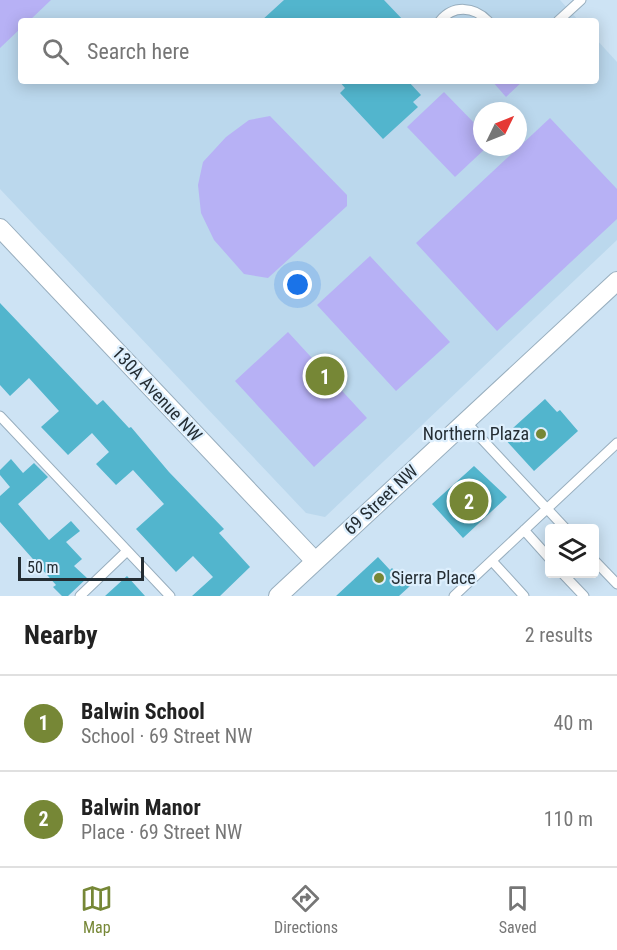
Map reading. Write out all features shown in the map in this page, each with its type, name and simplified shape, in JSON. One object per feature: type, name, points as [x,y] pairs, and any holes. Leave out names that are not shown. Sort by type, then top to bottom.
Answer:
[{"type":"street","name":"130A Avenue NW","points":[[0,228],[315,561]]},
{"type":"street","name":"69 Street NW","points":[[278,596],[617,281]]},
{"type":"lane","points":[[561,18],[581,0]]},
{"type":"lane","points":[[444,18],[451,12],[467,9],[476,11],[484,18]]},
{"type":"lane","points":[[0,416],[170,596]]},
{"type":"lane","points":[[466,422],[562,524]]},
{"type":"lane","points":[[454,596],[617,443]]},
{"type":"lane","points":[[524,530],[545,554]]},
{"type":"lane","points":[[80,596],[128,551]]},
{"type":"lane","points":[[492,561],[524,596]]},
{"type":"lane","points":[[599,565],[617,584]]},
{"type":"lane","points":[[568,578],[584,596]]},
{"type":"shaded area","points":[[0,0],[560,0],[576,18],[18,18],[18,84],[599,84],[599,42],[617,62],[617,240],[325,517],[306,513],[0,189]]},
{"type":"shaded area","points":[[0,0],[51,0],[32,18],[18,18],[18,31],[0,48]]},
{"type":"shaded area","points":[[495,84],[520,84],[506,97]]},
{"type":"shaded area","points":[[444,92],[473,122],[473,156],[477,156],[455,177],[407,127]]},
{"type":"shaded area","points":[[270,116],[347,195],[347,206],[268,278],[244,274],[214,240],[201,213],[198,185],[203,162],[226,137],[249,120]]},
{"type":"shaded area","points":[[550,118],[617,189],[617,219],[497,331],[416,243],[509,156],[527,156],[527,139]]},
{"type":"shaded area","points":[[370,256],[450,342],[396,391],[317,305]]},
{"type":"shaded area","points":[[288,332],[367,418],[314,467],[235,381]]},
{"type":"building","points":[[284,0],[384,0],[401,18],[264,18]]},
{"type":"building","points":[[342,84],[411,84],[421,95],[413,102],[418,107],[383,139],[340,93],[345,88]]},
{"type":"building","points":[[0,303],[97,405],[103,400],[129,428],[131,427],[169,472],[224,529],[219,533],[250,567],[220,596],[192,596],[213,577],[193,556],[176,572],[136,529],[164,504],[133,470],[116,485],[96,464],[109,452],[92,433],[68,455],[41,427],[59,411],[29,378],[10,396],[0,385]]},
{"type":"building","name":"Northern Plaza","points":[[545,399],[557,412],[560,410],[578,431],[534,471],[503,437]]},
{"type":"building","points":[[11,459],[23,473],[34,463],[48,477],[18,504],[49,540],[71,521],[80,531],[66,542],[82,559],[74,566],[87,578],[68,596],[62,596],[53,587],[56,585],[0,522],[0,496],[10,487],[0,475],[0,470]]},
{"type":"building","points":[[474,466],[507,497],[463,538],[432,504]]},
{"type":"building","name":"Sierra Place","points":[[378,557],[410,586],[399,596],[336,596]]},
{"type":"building","points":[[127,576],[145,596],[105,596]]},
{"type":"place","name":"Balwin School","points":[[325,376]]},
{"type":"place","name":"Northern Plaza","points":[[541,434]]},
{"type":"place","name":"Balwin Manor","points":[[469,501]]},
{"type":"place","name":"Sierra Place","points":[[379,578]]}]
